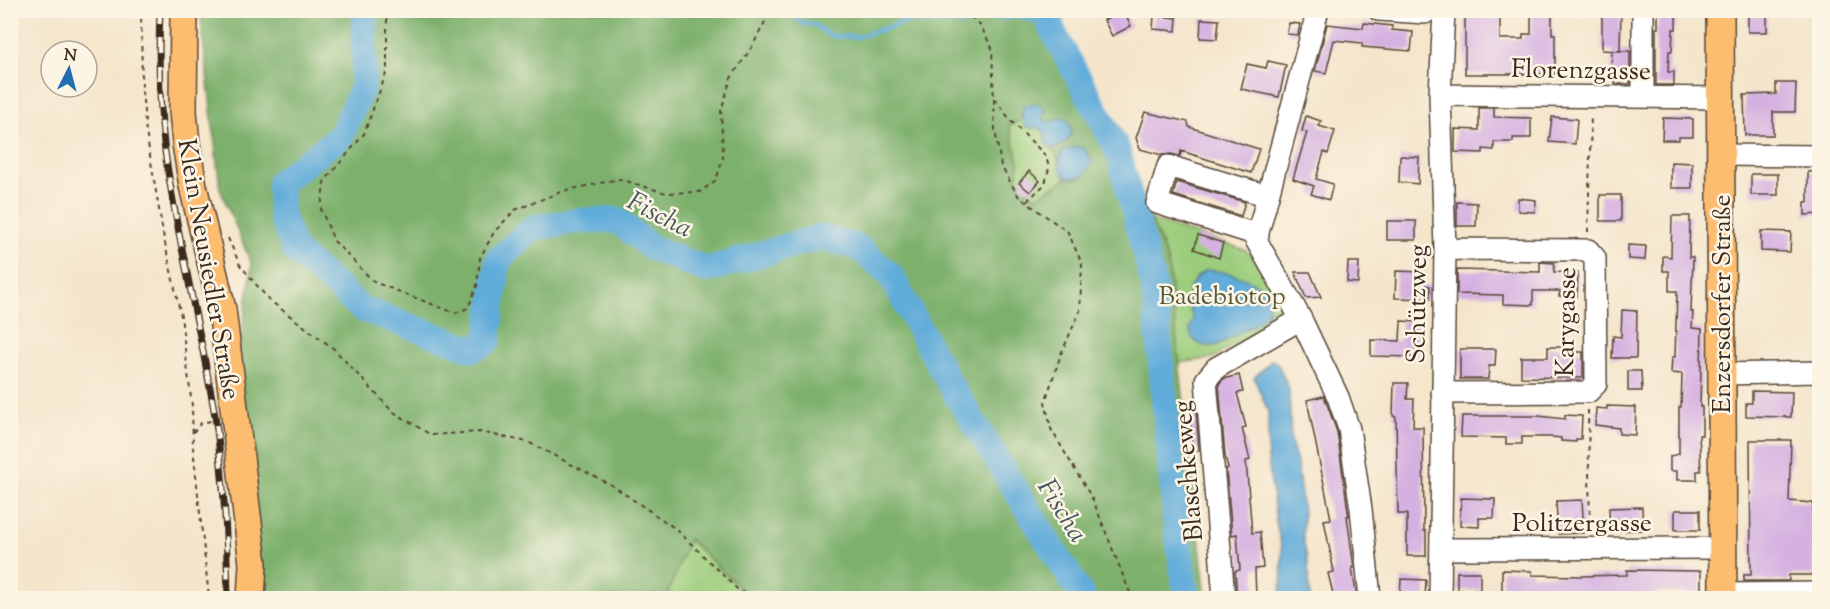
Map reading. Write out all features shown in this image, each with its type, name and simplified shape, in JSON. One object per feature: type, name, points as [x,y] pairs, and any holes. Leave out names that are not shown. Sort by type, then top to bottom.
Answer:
[{"type":"main road","name":"Klein Neusiedler Straße","points":[[184,10],[183,100],[186,144],[193,186],[222,309],[253,564],[251,598]]},
{"type":"main road","name":"Enzersdorfer Straße","points":[[1720,10],[1722,596]]},
{"type":"street","points":[[1318,10],[1256,240],[1303,323],[1338,397],[1349,429],[1361,510],[1370,598]]},
{"type":"street","points":[[1379,10],[1434,12]]},
{"type":"street","points":[[1643,10],[1643,97]]},
{"type":"street","name":"Schützweg","points":[[1434,12],[1440,94],[1445,249],[1440,598]]},
{"type":"street","name":"Florenzgasse","points":[[1440,94],[1721,98]]},
{"type":"street","points":[[1721,155],[1820,156]]},
{"type":"street","points":[[1258,235],[1157,203],[1168,166],[1268,196]]},
{"type":"street","name":"Karygasse","points":[[1442,393],[1588,392],[1596,384],[1595,258],[1588,250],[1445,249]]},
{"type":"street","name":"Blaschkeweg","points":[[1224,598],[1206,380],[1216,368],[1303,323]]},
{"type":"street","points":[[1720,374],[1820,372]]},
{"type":"street","name":"Politzergasse","points":[[1441,549],[1722,548]]},
{"type":"street","points":[[1722,596],[1820,593]]},
{"type":"path","points":[[141,10],[142,91],[146,132],[164,239],[181,316],[192,406],[208,598]]},
{"type":"path","points":[[387,10],[387,71],[364,134],[324,182],[321,209],[334,241],[374,282],[455,313],[468,308],[477,286],[480,258],[494,232],[515,210],[562,191],[619,179],[666,193],[700,192],[716,180],[723,158],[721,111],[731,78],[752,47],[771,10]]},
{"type":"path","points":[[964,10],[980,24],[992,48],[994,130],[1001,166],[1019,197],[1068,232],[1082,264],[1080,311],[1061,354],[1045,402],[1051,429],[1092,500],[1132,598]]},
{"type":"path","points":[[1588,250],[1591,95]]},
{"type":"path","points":[[995,99],[1017,128],[1046,156],[1049,168],[1045,184],[1026,202]]},
{"type":"path","points":[[227,236],[240,265],[269,300],[333,348],[392,411],[431,435],[480,432],[528,442],[613,486],[676,529],[737,589],[754,598]]},
{"type":"path","points":[[1588,392],[1591,549]]},
{"type":"path","points":[[193,433],[201,423],[236,418]]},
{"type":"green space","points":[[200,11],[1079,11],[1057,22],[1126,155],[1168,262],[1206,598],[735,598],[739,587],[689,539],[666,598],[263,598],[239,352],[252,265],[220,189]],"holes":[[[1024,106],[1049,123],[1065,143],[1053,149],[1058,161],[1063,151],[1080,178],[1067,178],[1037,197],[1022,189],[1017,182],[1019,162],[1009,126],[1020,121]]]},
{"type":"green space","points":[[1022,113],[1025,126],[1039,127],[1045,134],[1046,144],[1054,151],[1067,178],[1037,197],[1022,189],[1017,181],[1019,162],[1009,126],[1020,121]]},
{"type":"green space","name":"Badebiotop","points":[[1151,220],[1245,250],[1262,263],[1282,302],[1282,311],[1278,318],[1213,358],[1179,363],[1168,262]]},
{"type":"green space","points":[[688,539],[740,587],[735,598],[666,598]]},
{"type":"water","points":[[1036,104],[1046,109],[1042,119],[1049,123],[1056,119],[1066,119],[1071,127],[1071,135],[1065,143],[1053,149],[1046,144],[1045,134],[1039,127],[1025,126],[1022,113],[1024,106]]},
{"type":"water","points":[[1074,147],[1084,148],[1092,161],[1083,175],[1067,178],[1060,168],[1060,159],[1063,151]]},
{"type":"water","points":[[1207,270],[1240,277],[1269,292],[1268,313],[1257,323],[1213,346],[1199,344],[1195,341],[1190,328],[1193,319],[1189,292],[1197,277]]},
{"type":"water","points":[[1272,360],[1278,364],[1289,389],[1291,442],[1297,463],[1310,598],[1281,598],[1282,549],[1268,459],[1268,411],[1254,378]]},
{"type":"building","points":[[1123,10],[1131,26],[1112,36],[1104,20]]},
{"type":"building","points":[[1465,10],[1500,10],[1500,39],[1523,39],[1523,34],[1531,34],[1531,10],[1552,10],[1552,34],[1555,34],[1555,74],[1465,74]]},
{"type":"building","points":[[1602,10],[1621,10],[1620,51],[1602,50]]},
{"type":"building","points":[[1658,10],[1676,10],[1676,29],[1673,29],[1668,72],[1674,72],[1674,85],[1656,85]]},
{"type":"building","points":[[1748,10],[1767,10],[1767,32],[1748,32]]},
{"type":"building","points":[[1154,16],[1177,18],[1176,31],[1153,29]]},
{"type":"building","points":[[1201,19],[1219,20],[1217,39],[1200,38]]},
{"type":"building","points":[[1289,23],[1300,24],[1298,35],[1287,34]]},
{"type":"building","points":[[1364,23],[1392,26],[1392,30],[1413,32],[1411,51],[1362,47],[1362,43],[1334,40],[1326,73],[1315,71],[1327,24],[1363,28]]},
{"type":"building","points":[[1612,51],[1630,51],[1630,84],[1615,84],[1615,73],[1611,72]]},
{"type":"building","points":[[1268,61],[1286,65],[1279,97],[1241,89],[1247,64],[1266,68]]},
{"type":"building","points":[[1776,83],[1796,83],[1795,112],[1773,112],[1773,135],[1745,135],[1744,95],[1776,94]]},
{"type":"building","points":[[1479,108],[1494,108],[1494,117],[1531,118],[1531,138],[1513,138],[1513,142],[1494,142],[1494,150],[1483,149],[1483,153],[1455,152],[1455,129],[1479,130]]},
{"type":"building","points":[[1145,112],[1188,122],[1189,127],[1259,149],[1251,173],[1181,151],[1180,156],[1162,155],[1140,149],[1136,138]]},
{"type":"building","points":[[1306,116],[1321,121],[1319,126],[1335,131],[1328,154],[1324,152],[1316,179],[1333,184],[1329,200],[1311,194],[1314,186],[1293,179],[1307,132],[1302,131]]},
{"type":"building","points":[[1552,117],[1577,119],[1575,144],[1549,142]]},
{"type":"building","points":[[1663,118],[1693,119],[1693,137],[1662,140]]},
{"type":"building","points":[[1400,156],[1419,157],[1418,184],[1399,182]]},
{"type":"building","points":[[1671,162],[1692,163],[1692,188],[1671,188]]},
{"type":"building","points":[[1029,171],[1040,181],[1030,192],[1019,183]]},
{"type":"building","points":[[1820,171],[1820,214],[1805,215],[1805,202],[1808,202],[1808,172]]},
{"type":"building","points":[[1751,174],[1778,174],[1778,195],[1751,195]]},
{"type":"building","points":[[1177,182],[1245,202],[1241,216],[1173,195]]},
{"type":"building","points":[[1600,195],[1621,195],[1621,221],[1600,221]]},
{"type":"building","points":[[1518,198],[1536,200],[1535,212],[1518,211]]},
{"type":"building","points":[[1457,202],[1477,203],[1476,226],[1457,226]]},
{"type":"building","points":[[1672,216],[1690,216],[1689,257],[1693,257],[1692,328],[1702,329],[1700,407],[1702,407],[1702,435],[1699,435],[1701,471],[1697,471],[1697,480],[1677,480],[1677,471],[1670,471],[1670,456],[1679,454],[1682,374],[1671,373],[1672,357],[1675,357],[1677,291],[1669,291],[1669,271],[1663,271],[1663,256],[1671,257]]},
{"type":"building","points":[[1387,221],[1416,221],[1416,240],[1387,240]]},
{"type":"building","points":[[1761,231],[1791,232],[1790,252],[1761,251]]},
{"type":"building","points":[[1198,235],[1223,243],[1219,258],[1194,249]]},
{"type":"building","points":[[1628,245],[1646,246],[1645,260],[1628,259]]},
{"type":"building","points":[[1348,262],[1359,262],[1358,283],[1347,282]]},
{"type":"building","points":[[1540,262],[1554,263],[1554,272],[1578,273],[1577,296],[1559,296],[1560,291],[1533,291],[1533,305],[1503,304],[1503,295],[1457,294],[1457,270],[1540,272]]},
{"type":"building","points":[[1396,271],[1421,272],[1421,285],[1430,286],[1430,299],[1395,298]]},
{"type":"building","points":[[1295,272],[1310,272],[1321,297],[1306,298]]},
{"type":"building","points":[[1622,310],[1637,311],[1636,358],[1612,358],[1613,336],[1621,337]]},
{"type":"building","points":[[1401,321],[1418,322],[1416,357],[1371,356],[1371,340],[1400,341]]},
{"type":"building","points":[[1548,347],[1563,347],[1562,352],[1583,352],[1583,378],[1521,377],[1521,357],[1548,357]]},
{"type":"building","points":[[1460,349],[1496,349],[1495,366],[1489,366],[1488,379],[1460,379]]},
{"type":"building","points":[[1628,371],[1641,371],[1642,391],[1628,391]]},
{"type":"building","points":[[1239,375],[1243,392],[1237,393],[1246,427],[1242,428],[1250,460],[1246,461],[1252,533],[1260,532],[1263,568],[1255,569],[1256,598],[1237,598],[1235,571],[1240,570],[1237,534],[1232,535],[1219,384],[1223,379]]},
{"type":"building","points":[[1394,383],[1408,383],[1407,399],[1414,399],[1413,427],[1423,427],[1426,556],[1407,556],[1407,514],[1398,514],[1396,417],[1393,416]]},
{"type":"building","points":[[1752,391],[1792,392],[1791,417],[1746,416],[1746,403],[1752,403]]},
{"type":"building","points":[[1324,396],[1337,432],[1349,516],[1347,516],[1354,568],[1352,568],[1357,598],[1334,598],[1328,573],[1334,572],[1324,520],[1331,519],[1307,400]]},
{"type":"building","points":[[1607,406],[1636,407],[1635,435],[1619,434],[1619,428],[1595,425],[1596,408],[1607,409]]},
{"type":"building","points":[[1196,411],[1199,451],[1192,452],[1190,412]]},
{"type":"building","points":[[1565,415],[1582,416],[1581,439],[1576,439],[1576,442],[1561,441],[1561,438],[1552,437],[1522,437],[1522,444],[1506,444],[1506,438],[1461,437],[1462,416],[1538,416],[1565,419]]},
{"type":"building","points":[[1750,440],[1791,440],[1789,501],[1813,503],[1814,575],[1789,575],[1789,581],[1744,581],[1744,575],[1751,575]]},
{"type":"building","points":[[1461,498],[1495,499],[1494,518],[1479,518],[1479,527],[1460,526]]},
{"type":"building","points":[[1582,500],[1584,533],[1558,534],[1556,501]]},
{"type":"building","points":[[1642,507],[1643,530],[1610,531],[1609,508]]},
{"type":"building","points":[[1675,510],[1700,510],[1700,530],[1675,530]]},
{"type":"building","points":[[1502,570],[1532,571],[1532,575],[1580,576],[1627,575],[1627,570],[1701,571],[1701,593],[1656,592],[1656,596],[1617,598],[1514,598],[1514,592],[1502,592]]},
{"type":"building","points":[[1457,572],[1480,572],[1480,590],[1457,590]]},
{"type":"building","points":[[1401,579],[1426,580],[1425,598],[1400,598]]},
{"type":"waterway","name":"Fischa","points":[[365,10],[363,85],[341,136],[280,182],[281,215],[294,250],[362,309],[473,349],[488,341],[498,260],[532,228],[576,221],[617,220],[650,247],[707,270],[820,237],[858,247],[891,276],[949,383],[1083,598]]},
{"type":"waterway","points":[[784,10],[804,24],[813,24],[831,36],[857,37],[909,21],[966,24]]},
{"type":"waterway","points":[[1000,10],[1050,26]]},
{"type":"waterway","points":[[1051,10],[1050,26],[1117,148],[1154,286],[1175,516],[1187,598]]},
{"type":"waterway","points":[[983,19],[1012,17]]},
{"type":"railway","points":[[160,10],[160,88],[164,146],[215,416],[225,507],[228,598]]}]
